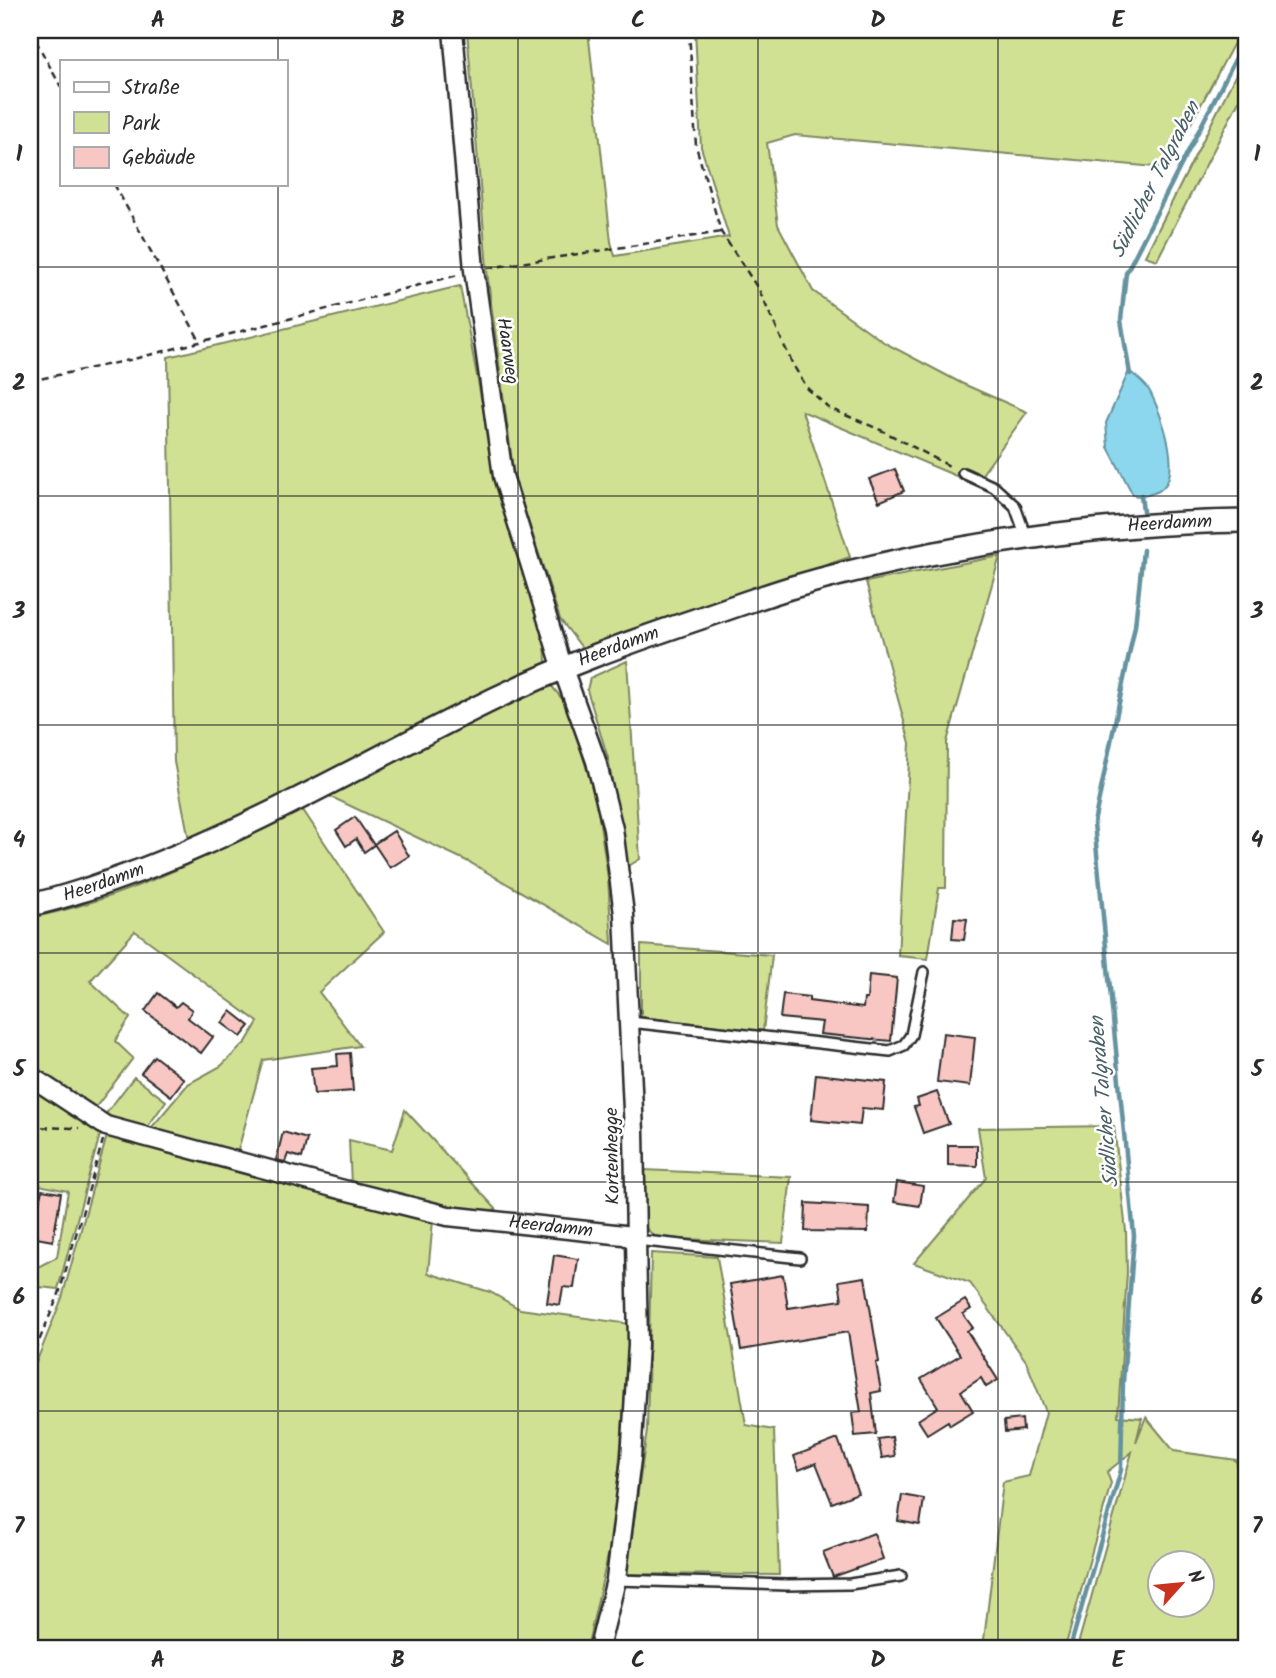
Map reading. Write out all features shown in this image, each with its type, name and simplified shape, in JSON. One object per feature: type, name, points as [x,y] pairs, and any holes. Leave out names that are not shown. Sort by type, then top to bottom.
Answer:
[{"type":"street","name":"Haarweg","points":[[453,30],[474,270],[503,476],[563,669]]},
{"type":"street","name":"Heerdamm","points":[[30,905],[105,883],[190,851],[498,697],[563,669],[627,643],[791,587],[915,558],[1027,539],[1185,522],[1246,521]]},
{"type":"street","name":"Kortenhegge","points":[[563,669],[596,761],[613,829],[624,914],[630,1023],[638,1345],[631,1459],[616,1580],[599,1648]]},
{"type":"street","name":"Heerdamm","points":[[30,1076],[106,1126],[448,1216],[624,1235],[636,1240]]},
{"type":"lane","points":[[963,473],[993,486],[1015,506],[1027,539]]},
{"type":"lane","points":[[630,1023],[890,1051],[904,1045],[911,1035],[924,972]]},
{"type":"lane","points":[[636,1240],[800,1258]]},
{"type":"lane","points":[[616,1580],[824,1585],[901,1576]]},
{"type":"path","points":[[30,30],[60,85]]},
{"type":"path","points":[[688,30],[696,146],[721,232],[759,290],[793,365],[808,389],[829,408],[883,431],[963,473]]},
{"type":"path","points":[[115,186],[200,341]]},
{"type":"path","points":[[30,381],[134,359],[474,270],[721,232]]},
{"type":"path","points":[[30,1126],[68,1129],[106,1126],[59,1294],[30,1362]]},
{"type":"green space","points":[[467,30],[588,30],[611,242],[615,256],[729,237],[701,147],[695,30],[1241,30],[1167,168],[795,135],[767,143],[778,225],[813,291],[885,343],[961,383],[1027,412],[975,484],[802,411],[850,557],[623,632],[583,649],[560,619],[514,477],[488,280]]},
{"type":"green space","points":[[1246,54],[1246,87],[1157,260],[1145,256]]},
{"type":"green space","points":[[460,286],[496,477],[545,637],[546,663],[190,845],[174,762],[168,357]]},
{"type":"green space","points":[[1000,556],[947,742],[946,888],[939,888],[928,959],[898,956],[910,743],[866,582]]},
{"type":"green space","points":[[627,661],[640,859],[627,867],[608,758],[587,690],[590,678]]},
{"type":"green space","points":[[550,684],[568,706],[597,804],[608,878],[612,944],[469,862],[325,794],[504,704]]},
{"type":"green space","points":[[301,807],[384,932],[319,992],[360,1046],[263,1060],[237,1154],[147,1133],[188,1084],[221,1066],[246,1042],[258,1022],[135,931],[90,981],[130,1018],[115,1041],[133,1058],[92,1112],[30,1068],[30,918],[66,910],[136,887],[236,841]]},
{"type":"green space","points":[[641,945],[772,955],[763,1031],[641,1017]]},
{"type":"green space","points":[[134,1077],[166,1101],[146,1129],[105,1115]]},
{"type":"green space","points":[[30,1082],[101,1131],[58,1289],[30,1286],[30,1271],[57,1257],[68,1191],[34,1184],[30,1147]]},
{"type":"green space","points":[[405,1110],[497,1210],[448,1209],[351,1184],[349,1140],[392,1150]]},
{"type":"green space","points":[[1114,1126],[1126,1231],[1127,1272],[1118,1416],[1142,1418],[1136,1442],[1146,1417],[1174,1451],[1236,1460],[1246,1505],[1246,1627],[1241,1631],[1238,1648],[1077,1648],[1132,1452],[1107,1472],[1111,1483],[1065,1648],[983,1648],[1003,1482],[1029,1476],[1046,1412],[1026,1361],[970,1283],[914,1263],[986,1178],[978,1128]]},
{"type":"green space","points":[[108,1132],[268,1179],[433,1221],[428,1273],[490,1292],[520,1309],[631,1324],[614,1529],[587,1648],[30,1648],[30,1378],[62,1298]]},
{"type":"green space","points":[[644,1170],[791,1177],[783,1243],[657,1238],[644,1227]]},
{"type":"green space","points":[[651,1253],[717,1257],[746,1425],[774,1430],[779,1575],[626,1574],[647,1431]]},
{"type":"water","points":[[1129,371],[1149,390],[1165,429],[1171,461],[1164,486],[1143,496],[1133,495],[1108,447],[1106,423]]},
{"type":"building","points":[[895,469],[904,491],[879,502],[869,479]]},
{"type":"building","points":[[355,817],[374,845],[364,852],[356,839],[346,846],[336,830]]},
{"type":"building","points":[[394,831],[409,856],[390,868],[374,844]]},
{"type":"building","points":[[954,918],[967,919],[964,940],[952,939]]},
{"type":"building","points":[[869,975],[897,978],[891,1041],[820,1034],[822,1022],[780,1018],[783,994],[809,997],[809,1001],[863,1008],[864,999],[867,999]]},
{"type":"building","points":[[158,993],[176,1007],[181,1002],[192,1010],[188,1018],[213,1037],[201,1053],[145,1011]]},
{"type":"building","points":[[231,1011],[250,1026],[241,1037],[222,1023]]},
{"type":"building","points":[[943,1033],[975,1037],[970,1086],[937,1082]]},
{"type":"building","points":[[350,1053],[353,1091],[314,1094],[311,1068],[338,1066],[337,1054]]},
{"type":"building","points":[[154,1056],[184,1079],[171,1096],[141,1073]]},
{"type":"building","points":[[816,1074],[886,1082],[883,1110],[862,1108],[860,1125],[811,1120]]},
{"type":"building","points":[[937,1092],[949,1124],[923,1133],[914,1107],[919,1106],[917,1099]]},
{"type":"building","points":[[283,1132],[307,1139],[302,1158],[288,1154],[285,1162],[276,1160]]},
{"type":"building","points":[[948,1145],[977,1145],[977,1166],[948,1165]]},
{"type":"building","points":[[897,1182],[923,1186],[920,1206],[894,1202]]},
{"type":"building","points":[[42,1190],[61,1193],[53,1241],[31,1237]]},
{"type":"building","points":[[806,1203],[869,1207],[868,1232],[805,1231]]},
{"type":"building","points":[[554,1255],[578,1259],[574,1288],[563,1287],[560,1305],[547,1303]]},
{"type":"building","points":[[783,1275],[788,1308],[842,1300],[839,1281],[865,1277],[879,1362],[876,1363],[881,1391],[871,1393],[876,1434],[855,1436],[852,1413],[861,1412],[848,1332],[741,1350],[730,1284]]},
{"type":"building","points":[[965,1300],[971,1309],[963,1314],[973,1328],[967,1331],[998,1380],[986,1387],[981,1378],[961,1391],[973,1411],[950,1425],[948,1421],[927,1434],[918,1420],[938,1407],[921,1379],[960,1355],[936,1318]]},
{"type":"building","points":[[1022,1419],[1023,1430],[1005,1432],[1004,1421]]},
{"type":"building","points":[[892,1437],[895,1456],[882,1458],[878,1439]]},
{"type":"building","points":[[838,1439],[858,1493],[832,1503],[816,1463],[799,1470],[794,1456]]},
{"type":"building","points":[[902,1495],[924,1499],[920,1525],[898,1521]]},
{"type":"building","points":[[874,1533],[883,1559],[833,1577],[823,1552]]},
{"type":"waterway","name":"Südlicher Talgraben","points":[[1130,374],[1121,320],[1126,273],[1246,38]]},
{"type":"waterway","name":"Südlicher Talgraben","points":[[1141,495],[1143,511]]},
{"type":"waterway","name":"Südlicher Talgraben","points":[[1070,1648],[1121,1470],[1123,1382],[1134,1236],[1094,823],[1135,626],[1143,550]]}]
